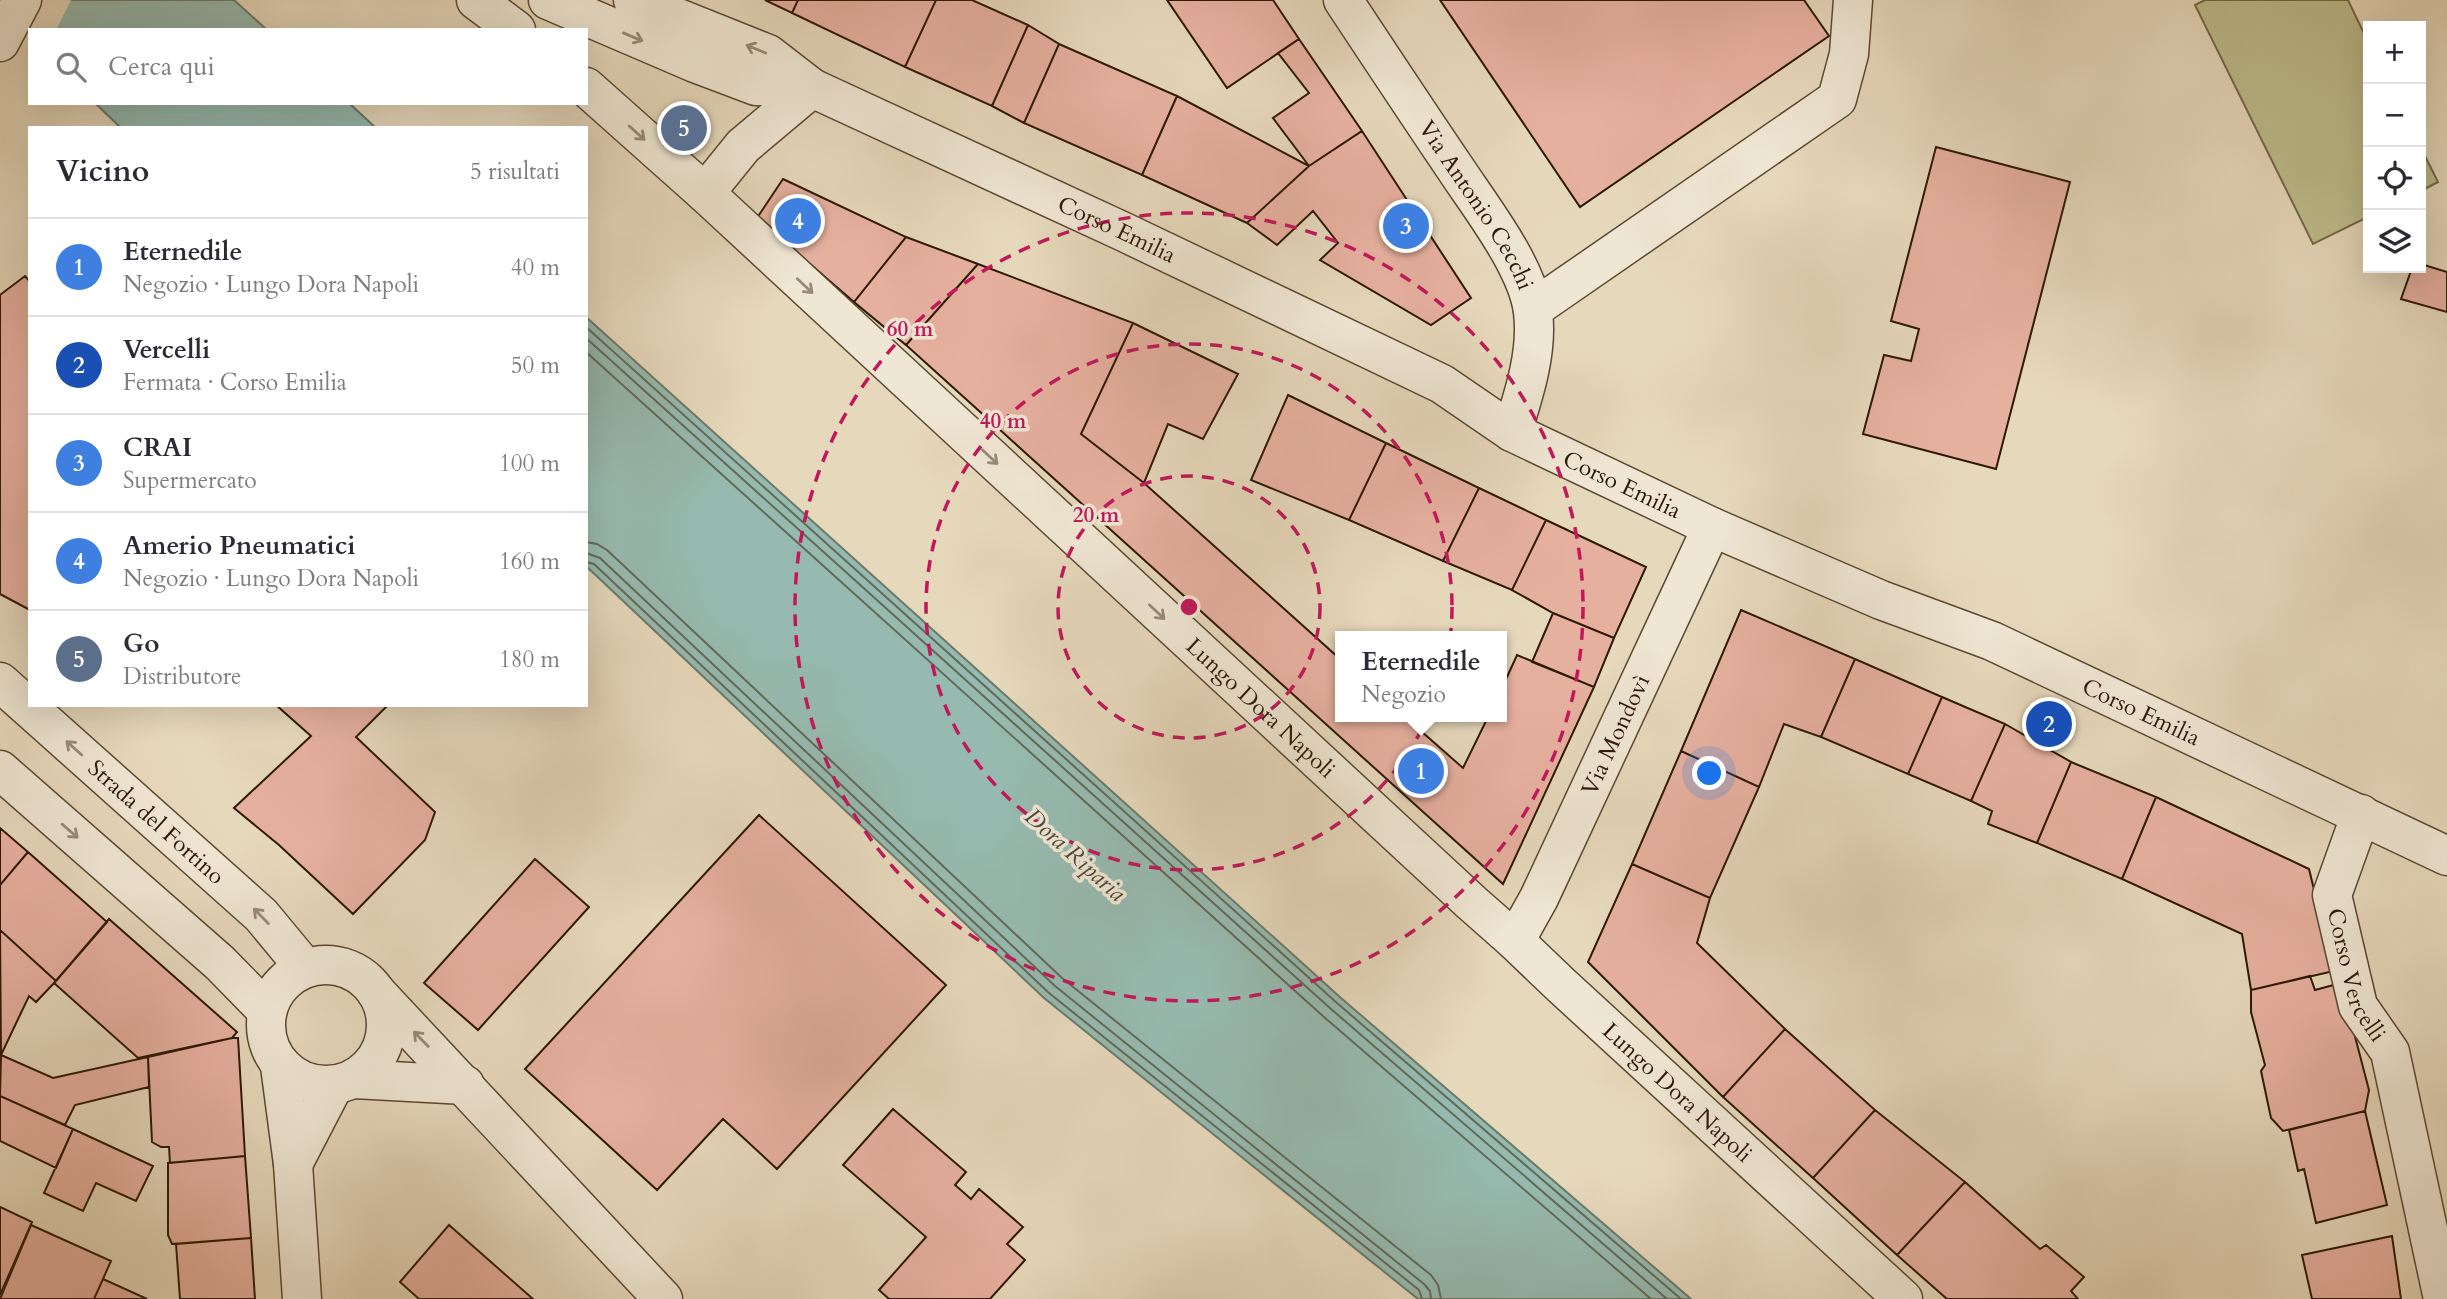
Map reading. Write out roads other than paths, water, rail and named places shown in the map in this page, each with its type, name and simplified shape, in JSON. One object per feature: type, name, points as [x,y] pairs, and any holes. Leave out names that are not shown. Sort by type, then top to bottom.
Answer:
[{"type":"street","points":[[0,42],[22,0]]},
{"type":"street","points":[[476,0],[513,28]]},
{"type":"street","name":"Corso Emilia","points":[[548,0],[756,86],[811,88]]},
{"type":"street","name":"Corso Emilia","points":[[633,0],[768,54],[811,88],[1124,232],[1442,384],[1512,432],[1712,527],[1881,600],[1992,641],[2447,856]]},
{"type":"street","name":"Via Antonio Cecchi","points":[[1343,0],[1501,237],[1526,284],[1533,309],[1534,331],[1525,389],[1512,432]]},
{"type":"street","points":[[1533,309],[1837,99],[1849,54],[1853,0]]},
{"type":"street","points":[[705,193],[743,146],[811,88]]},
{"type":"street","name":"Lungo Dora Napoli","points":[[588,89],[705,193],[1903,1299]]},
{"type":"street","name":"Via Mondovì","points":[[1515,941],[1539,898],[1712,527]]},
{"type":"street","name":"Strada del Fortino","points":[[0,682],[261,915],[305,968]]},
{"type":"street","points":[[0,770],[220,962],[267,1011]]},
{"type":"street","name":"Corso Vercelli","points":[[2361,814],[2332,895],[2358,1006],[2390,1052],[2443,1299]]},
{"type":"street","points":[[465,1085],[344,1082],[314,1084],[296,1078],[280,1066],[270,1049],[265,1030],[267,1011],[275,992],[288,978],[305,968],[325,965],[344,968],[362,977],[465,1085],[663,1299]]},
{"type":"street","points":[[293,1164],[344,1082],[370,1067],[381,1050],[386,1030],[384,1011],[376,992]]},
{"type":"street","points":[[280,1066],[293,1164],[302,1299]]},
{"type":"water","points":[[0,0],[234,0],[265,28],[28,28]]},
{"type":"water","points":[[97,105],[351,105],[374,126],[119,126]]},
{"type":"water","name":"Dora Riparia","points":[[588,319],[1341,998],[1691,1299],[1418,1299],[1044,998],[588,568]]},
{"type":"place","name":"Go","points":[[684,128]]},
{"type":"place","name":"Amerio Pneumatici","points":[[798,221]]},
{"type":"place","name":"CRAI","points":[[1406,226]]},
{"type":"place","name":"Vercelli","points":[[2049,724]]},
{"type":"place","name":"Eternedile","points":[[1421,771]]}]
